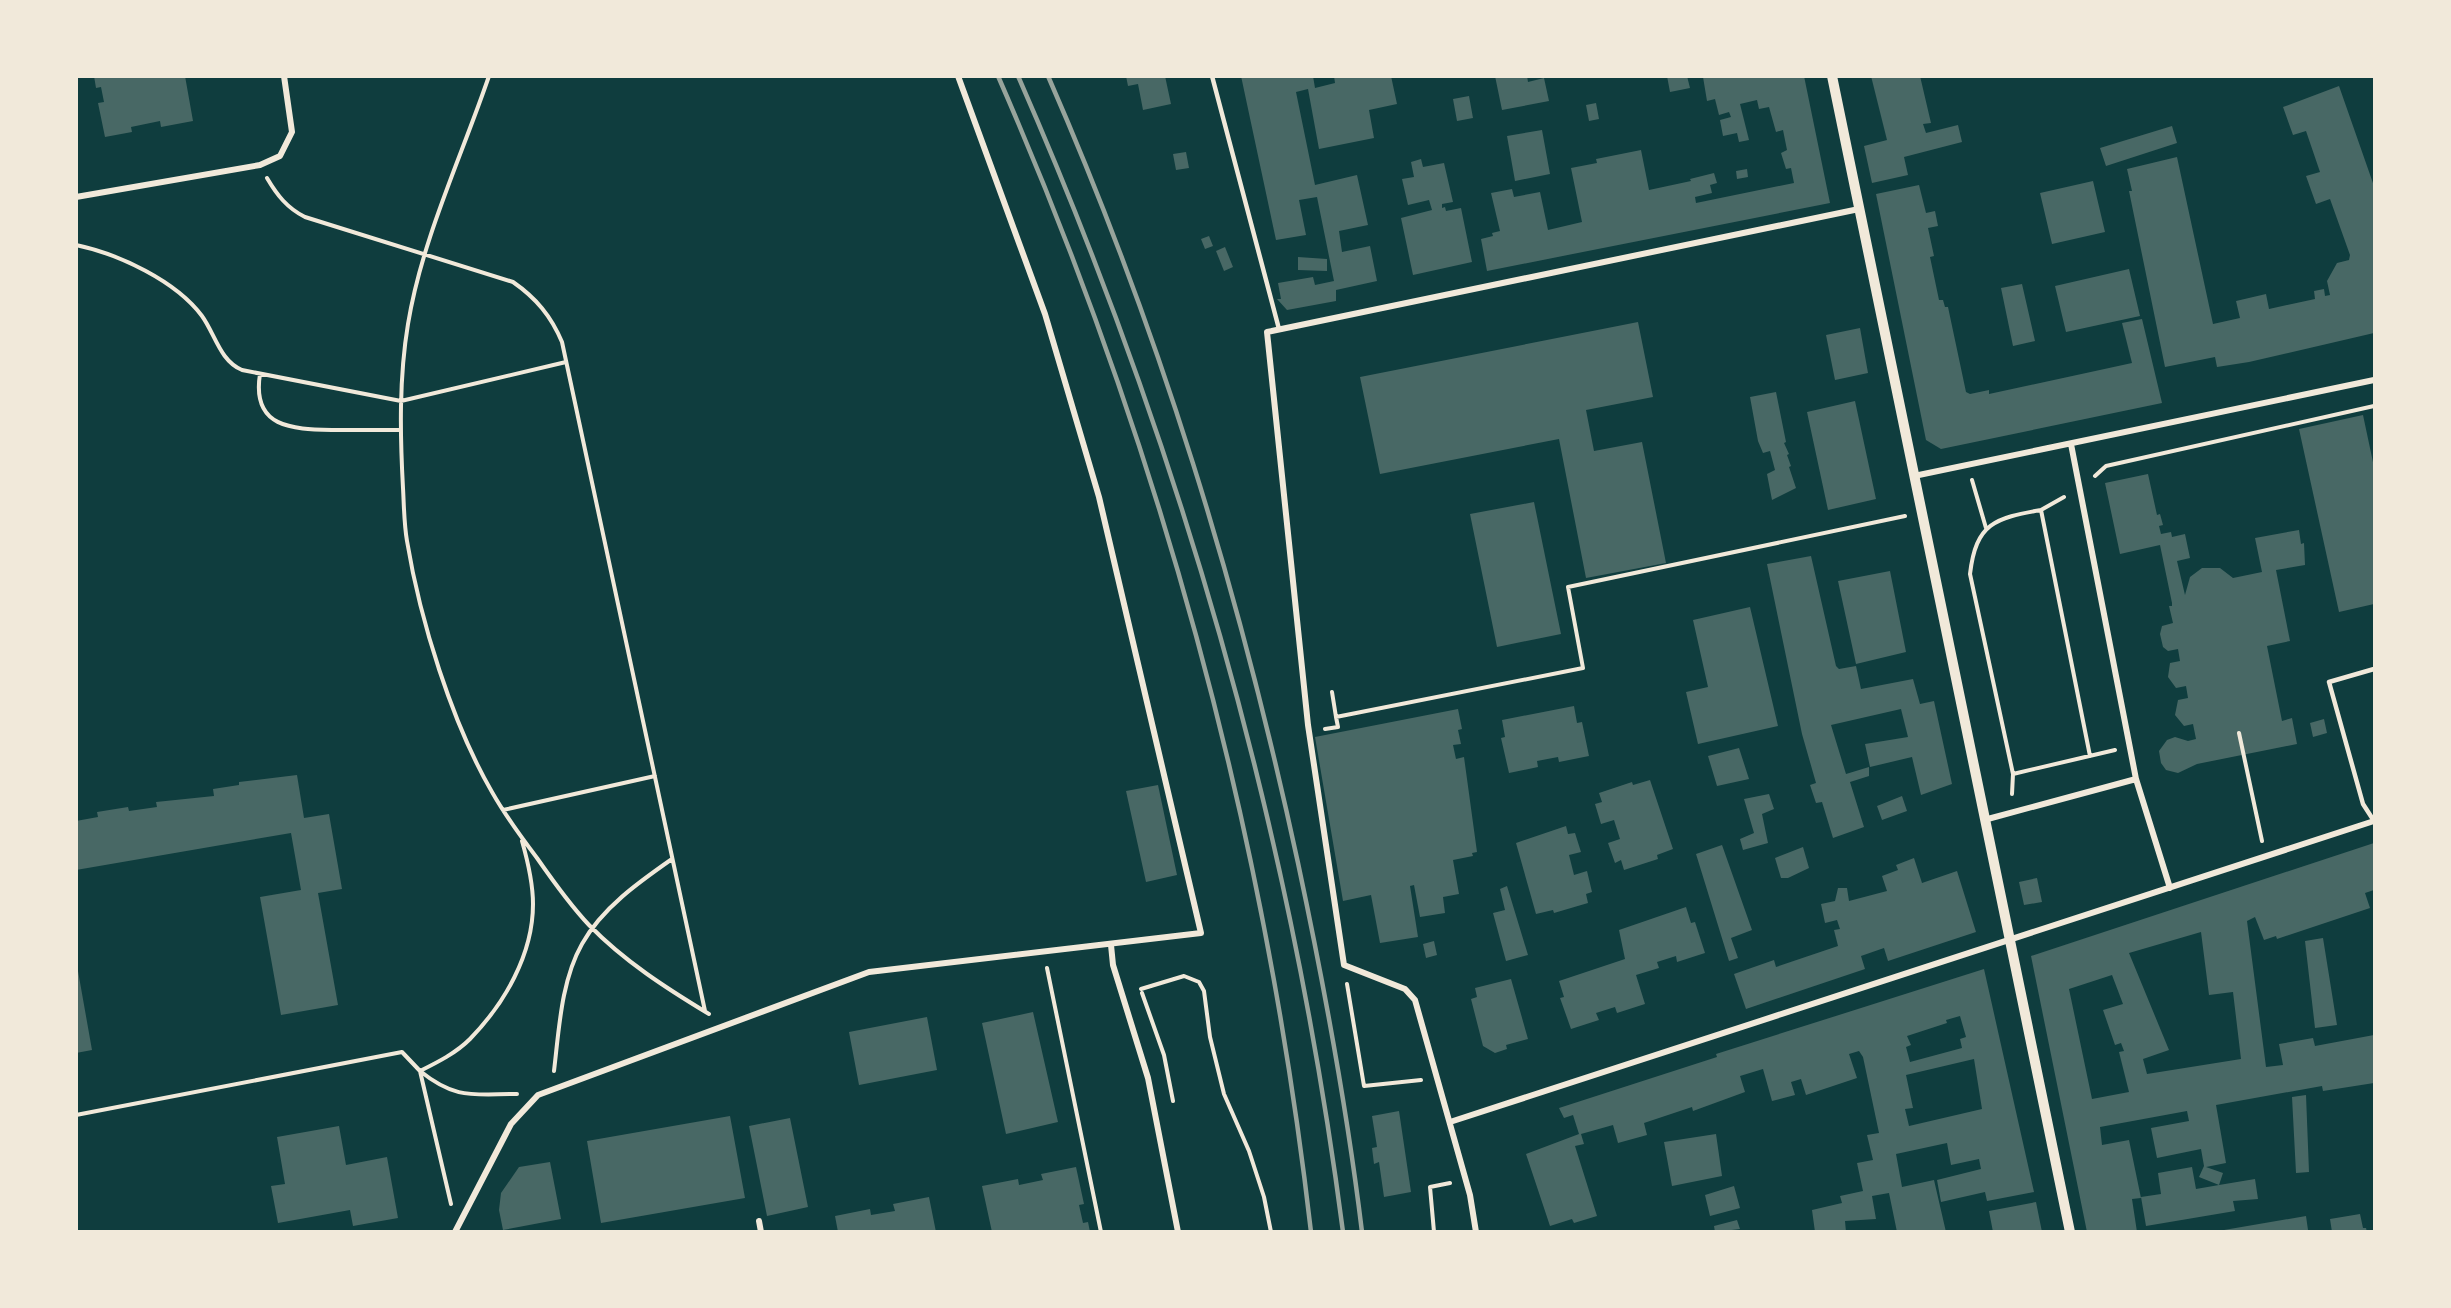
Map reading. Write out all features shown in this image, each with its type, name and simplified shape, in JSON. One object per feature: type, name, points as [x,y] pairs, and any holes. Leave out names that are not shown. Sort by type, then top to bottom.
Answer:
[{"type":"street","points":[[76,197],[260,165],[280,156],[292,132],[284,76]]},
{"type":"street","points":[[455,1232],[457,1224],[511,1124],[538,1095],[729,1026],[869,972],[1201,933],[1099,497],[1045,314],[958,76]]},
{"type":"street","points":[[1832,76],[1920,513],[2070,1232]]},
{"type":"street","points":[[1476,1232],[1466,1179],[1419,1008],[1412,994],[1396,985],[1344,965],[1308,725],[1267,332],[1859,209]]},
{"type":"street","points":[[1913,476],[2374,380]]},
{"type":"street","points":[[2071,444],[2136,779],[2170,888]]},
{"type":"street","points":[[1984,820],[2136,779]]},
{"type":"street","points":[[1450,1122],[2374,821]]},
{"type":"street","points":[[1111,945],[1113,965],[1148,1078],[1178,1232]]},
{"type":"street","points":[[759,1221],[761,1232]]},
{"type":"lane","points":[[1212,76],[1279,329]]},
{"type":"lane","points":[[2374,669],[2329,682],[2363,804],[2374,821]]},
{"type":"path","points":[[489,76],[425,254],[408,325],[401,401],[406,540],[447,688],[469,745],[503,810],[589,925],[629,961],[675,994],[729,1026]]},
{"type":"path","points":[[260,165],[279,196],[293,211],[305,217],[495,274],[529,293],[554,323],[566,362],[705,1012]]},
{"type":"path","points":[[76,245],[163,279],[202,317],[231,365],[260,374],[401,401],[566,362]]},
{"type":"path","points":[[260,374],[259,394],[265,412],[288,428],[401,430]]},
{"type":"path","points":[[2012,811],[2013,774],[1970,574],[1973,548],[1986,528],[2010,515],[2041,510],[2054,501],[2080,490],[2106,466],[2374,406]]},
{"type":"path","points":[[1967,465],[1986,528]]},
{"type":"path","points":[[2041,510],[2090,756]]},
{"type":"path","points":[[1332,692],[1336,717],[1583,668],[1568,587],[1920,513]]},
{"type":"path","points":[[2239,733],[2266,856]]},
{"type":"path","points":[[2013,774],[2130,746]]},
{"type":"path","points":[[503,810],[655,776]]},
{"type":"path","points":[[420,1071],[450,1055],[470,1038],[501,1000],[521,965],[530,936],[534,905],[531,873],[521,836]]},
{"type":"path","points":[[552,1090],[561,1013],[570,975],[582,944],[604,915],[628,891],[672,859]]},
{"type":"path","points":[[1044,952],[1101,1232]]},
{"type":"path","points":[[1344,965],[1364,1086],[1438,1078]]},
{"type":"path","points":[[1141,989],[1184,976],[1199,982],[1204,991],[1210,1037],[1224,1094],[1249,1151],[1264,1197],[1271,1232]]},
{"type":"path","points":[[76,1114],[402,1052],[441,1088],[462,1094],[538,1095]]},
{"type":"path","points":[[420,1071],[444,1185],[457,1224]]},
{"type":"path","points":[[1434,1232],[1430,1187],[1466,1179]]},
{"type":"building","points":[[94,76],[185,76],[193,121],[161,127],[160,121],[131,127],[132,132],[105,137],[98,103],[104,102],[101,87],[96,88]]},
{"type":"building","points":[[1126,76],[1165,76],[1171,104],[1143,110],[1138,84],[1128,86]]},
{"type":"building","points":[[1241,76],[1313,76],[1315,88],[1335,83],[1334,76],[1391,76],[1397,104],[1369,110],[1374,138],[1319,149],[1308,89],[1296,92],[1315,185],[1357,175],[1368,225],[1339,231],[1342,252],[1370,246],[1377,281],[1336,290],[1336,301],[1287,310],[1277,299],[1281,299],[1278,283],[1313,277],[1315,285],[1334,281],[1317,197],[1299,200],[1306,235],[1276,240]]},
{"type":"building","points":[[1495,76],[1527,76],[1528,82],[1544,78],[1549,101],[1502,110]]},
{"type":"building","points":[[1667,76],[1687,76],[1690,88],[1670,92]]},
{"type":"building","points":[[1804,76],[1830,203],[1487,271],[1481,239],[1493,236],[1492,233],[1500,231],[1491,193],[1512,189],[1514,197],[1540,192],[1548,230],[1582,222],[1571,168],[1597,163],[1596,159],[1641,150],[1649,190],[1691,181],[1690,179],[1714,173],[1717,183],[1710,185],[1712,193],[1695,197],[1696,203],[1794,183],[1791,168],[1786,169],[1781,153],[1787,150],[1783,130],[1776,132],[1769,107],[1759,109],[1757,100],[1740,104],[1749,140],[1739,142],[1737,133],[1723,136],[1720,120],[1731,117],[1729,112],[1719,115],[1715,99],[1707,101],[1703,77]]},
{"type":"building","points":[[1871,76],[1920,76],[1931,123],[1923,124],[1926,133],[1958,125],[1962,142],[1904,157],[1908,175],[1872,183],[1864,146],[1887,140]]},
{"type":"building","points":[[2339,86],[2374,186],[2374,333],[2249,362],[2217,367],[2215,357],[2165,367],[2129,191],[2132,191],[2127,169],[2177,157],[2213,324],[2240,318],[2236,301],[2266,294],[2269,309],[2315,299],[2314,291],[2324,289],[2325,296],[2330,295],[2327,281],[2337,263],[2349,260],[2350,255],[2330,199],[2316,204],[2306,176],[2320,172],[2306,131],[2293,135],[2283,107]]},
{"type":"building","points":[[1469,96],[1473,118],[1457,121],[1453,99]]},
{"type":"building","points":[[1596,103],[1599,119],[1589,121],[1586,105]]},
{"type":"building","points":[[2172,126],[2177,143],[2106,166],[2100,148]]},
{"type":"building","points":[[1542,130],[1550,174],[1515,181],[1507,136]]},
{"type":"building","points":[[1186,152],[1189,168],[1176,170],[1173,154]]},
{"type":"building","points":[[1421,159],[1423,167],[1444,163],[1453,202],[1442,204],[1442,208],[1445,207],[1446,211],[1461,208],[1472,262],[1413,275],[1401,218],[1432,210],[1429,200],[1408,205],[1402,179],[1414,177],[1411,162]]},
{"type":"building","points":[[1747,169],[1748,177],[1737,179],[1736,171]]},
{"type":"building","points":[[2093,181],[2105,232],[2052,244],[2040,193]]},
{"type":"building","points":[[1919,185],[1926,213],[1935,211],[1938,226],[1928,228],[1934,256],[1930,257],[1939,300],[1943,300],[1945,307],[1948,307],[1966,392],[1970,394],[1989,390],[1989,394],[2132,363],[2122,323],[2142,319],[2162,403],[1941,449],[1926,440],[1876,194]]},
{"type":"building","points":[[1209,236],[1213,246],[1205,249],[1201,239]]},
{"type":"building","points":[[1225,247],[1233,267],[1224,271],[1216,251]]},
{"type":"building","points":[[1298,257],[1327,259],[1327,271],[1298,270]]},
{"type":"building","points":[[2129,269],[2140,316],[2066,332],[2055,286]]},
{"type":"building","points":[[2022,284],[2035,341],[2013,346],[2001,288]]},
{"type":"building","points":[[1638,322],[1653,397],[1586,410],[1594,451],[1642,442],[1666,563],[1586,578],[1559,439],[1380,474],[1360,377]]},
{"type":"building","points":[[1860,328],[1868,373],[1835,380],[1826,335]]},
{"type":"building","points":[[1776,392],[1786,442],[1784,443],[1789,454],[1787,455],[1791,466],[1789,467],[1796,488],[1772,500],[1767,474],[1775,470],[1770,451],[1763,453],[1758,441],[1750,397]]},
{"type":"building","points":[[1855,401],[1876,499],[1828,510],[1807,412]]},
{"type":"building","points":[[2363,415],[2374,467],[2374,604],[2339,612],[2299,429]]},
{"type":"building","points":[[2148,474],[2157,515],[2160,514],[2163,525],[2159,526],[2161,534],[2171,532],[2172,537],[2185,534],[2190,558],[2177,561],[2185,595],[2190,577],[2202,568],[2220,568],[2233,578],[2262,572],[2255,538],[2299,530],[2301,544],[2304,543],[2305,565],[2276,570],[2290,641],[2267,646],[2282,721],[2292,718],[2297,744],[2197,764],[2178,773],[2166,770],[2161,763],[2159,751],[2167,740],[2175,737],[2188,741],[2196,739],[2193,724],[2184,726],[2175,715],[2178,700],[2188,698],[2186,686],[2176,688],[2168,677],[2170,663],[2180,661],[2178,649],[2168,651],[2163,647],[2160,634],[2162,626],[2173,623],[2169,606],[2172,606],[2172,603],[2160,545],[2120,554],[2105,483]]},
{"type":"building","points":[[1534,502],[1561,634],[1497,647],[1470,514]]},
{"type":"building","points":[[1811,556],[1836,666],[1839,669],[1856,666],[1861,689],[1913,679],[1920,704],[1934,701],[1952,784],[1921,795],[1912,757],[1870,767],[1865,744],[1908,737],[1901,709],[1831,725],[1846,774],[1869,767],[1869,776],[1850,782],[1864,827],[1833,838],[1822,802],[1816,803],[1810,785],[1816,783],[1802,734],[1767,564]]},
{"type":"building","points":[[1890,571],[1906,652],[1856,664],[1838,581]]},
{"type":"building","points":[[1750,607],[1778,726],[1698,744],[1686,692],[1708,687],[1693,620]]},
{"type":"building","points":[[1574,706],[1577,723],[1582,722],[1589,756],[1559,762],[1558,757],[1537,761],[1538,767],[1509,773],[1501,738],[1505,737],[1502,720]]},
{"type":"building","points":[[1458,709],[1462,729],[1458,730],[1461,744],[1453,745],[1456,759],[1464,757],[1477,852],[1472,853],[1473,856],[1453,860],[1459,894],[1443,897],[1445,913],[1420,917],[1414,885],[1410,886],[1418,937],[1380,943],[1371,895],[1343,901],[1315,737]]},
{"type":"building","points":[[2324,719],[2327,733],[2313,737],[2310,723]]},
{"type":"building","points":[[1739,748],[1749,779],[1717,786],[1708,756]]},
{"type":"building","points":[[297,775],[304,818],[329,814],[342,889],[318,893],[338,1005],[281,1015],[260,897],[301,890],[291,833],[76,870],[76,821],[98,817],[97,812],[128,807],[129,811],[157,807],[156,802],[214,796],[213,789],[239,785],[239,782]]},
{"type":"building","points":[[1650,780],[1673,849],[1657,855],[1658,859],[1624,870],[1621,860],[1615,863],[1608,843],[1620,839],[1614,820],[1601,824],[1595,804],[1602,802],[1599,793],[1632,782],[1633,785]]},
{"type":"building","points":[[1158,785],[1177,875],[1146,882],[1126,791]]},
{"type":"building","points":[[1769,794],[1774,809],[1762,814],[1768,843],[1743,850],[1740,839],[1754,833],[1744,799]]},
{"type":"building","points":[[1902,796],[1907,811],[1882,820],[1877,806]]},
{"type":"building","points":[[1566,826],[1568,834],[1575,833],[1581,852],[1569,855],[1574,875],[1587,871],[1592,892],[1586,894],[1588,903],[1554,913],[1553,910],[1536,914],[1516,843]]},
{"type":"building","points":[[2374,843],[2374,890],[2365,893],[2370,908],[2277,939],[2276,936],[2264,940],[2255,917],[2247,921],[2266,1067],[2283,1065],[2279,1044],[2313,1038],[2315,1046],[2374,1035],[2374,1083],[2323,1091],[2322,1086],[2216,1105],[2226,1163],[2206,1167],[2223,1173],[2219,1185],[2199,1177],[2204,1166],[2201,1149],[2157,1158],[2151,1128],[2189,1121],[2187,1111],[2100,1127],[2102,1145],[2129,1140],[2141,1198],[2132,1199],[2137,1232],[2087,1232],[2031,956]],"holes":[[[2201,932],[2209,995],[2233,992],[2241,1059],[2147,1074],[2143,1059],[2169,1050],[2129,953]],[[2112,975],[2123,1004],[2103,1010],[2115,1045],[2121,1043],[2124,1051],[2119,1052],[2129,1092],[2092,1099],[2069,989]]]},
{"type":"building","points":[[1722,845],[1752,930],[1731,938],[1738,958],[1729,961],[1696,854]]},
{"type":"building","points":[[1803,847],[1809,868],[1788,878],[1781,878],[1775,858]]},
{"type":"building","points":[[1914,858],[1922,883],[1957,871],[1976,932],[1888,961],[1884,948],[1861,956],[1865,969],[1746,1009],[1734,974],[1774,960],[1776,967],[1838,946],[1834,930],[1840,929],[1837,920],[1825,923],[1821,904],[1835,901],[1838,888],[1847,888],[1849,901],[1887,891],[1882,876],[1898,870],[1896,865]]},
{"type":"building","points":[[2037,878],[2042,902],[2024,905],[2019,882]]},
{"type":"building","points":[[1507,886],[1528,955],[1506,961],[1493,913],[1505,910],[1500,889]]},
{"type":"building","points":[[1686,907],[1691,923],[1695,922],[1705,953],[1677,962],[1676,956],[1657,962],[1659,968],[1636,975],[1645,1004],[1617,1013],[1615,1007],[1596,1013],[1599,1020],[1571,1029],[1560,998],[1564,997],[1559,981],[1625,959],[1619,930]]},
{"type":"building","points":[[2323,938],[2337,1025],[2315,1028],[2305,941]]},
{"type":"building","points":[[1434,941],[1437,955],[1426,958],[1423,944]]},
{"type":"building","points":[[1984,969],[2034,1192],[1987,1201],[1985,1192],[1941,1202],[1937,1180],[1981,1169],[1979,1159],[1951,1165],[1947,1143],[1896,1154],[1902,1187],[1934,1180],[1946,1232],[1897,1232],[1889,1193],[1872,1196],[1876,1219],[1845,1221],[1846,1232],[1815,1232],[1812,1210],[1842,1203],[1840,1196],[1863,1191],[1857,1163],[1873,1160],[1867,1135],[1879,1133],[1863,1057],[1859,1051],[1849,1054],[1857,1078],[1806,1095],[1801,1079],[1791,1082],[1795,1095],[1772,1101],[1763,1069],[1740,1076],[1745,1092],[1693,1111],[1692,1107],[1644,1123],[1647,1135],[1618,1143],[1613,1125],[1581,1134],[1584,1144],[1575,1146],[1597,1216],[1574,1223],[1572,1219],[1550,1226],[1526,1154],[1579,1134],[1573,1115],[1564,1118],[1559,1108],[1717,1057],[1716,1054]],"holes":[[[1960,1016],[1966,1037],[1960,1039],[1962,1048],[1910,1062],[1906,1047],[1911,1045],[1907,1036],[1947,1023],[1946,1020]],[[1974,1059],[1982,1109],[1909,1126],[1905,1109],[1913,1108],[1906,1075]]]},
{"type":"building","points":[[78,971],[92,1050],[76,1053],[76,972]]},
{"type":"building","points":[[1511,979],[1528,1039],[1506,1045],[1507,1049],[1495,1053],[1483,1046],[1471,999],[1477,997],[1475,988]]},
{"type":"building","points":[[1033,1012],[1058,1122],[1006,1134],[982,1023]]},
{"type":"building","points":[[927,1017],[937,1070],[859,1085],[849,1032]]},
{"type":"building","points":[[2306,1095],[2309,1172],[2296,1173],[2292,1097]]},
{"type":"building","points":[[1399,1111],[1411,1192],[1384,1197],[1379,1162],[1374,1164],[1372,1148],[1377,1147],[1372,1116]]},
{"type":"building","points":[[730,1116],[745,1198],[601,1223],[587,1141]]},
{"type":"building","points":[[790,1118],[808,1207],[767,1216],[749,1126]]},
{"type":"building","points":[[339,1126],[346,1165],[387,1157],[398,1218],[353,1226],[350,1210],[278,1223],[271,1186],[285,1184],[277,1137]]},
{"type":"building","points":[[1716,1134],[1722,1176],[1672,1186],[1664,1142]]},
{"type":"building","points":[[550,1162],[561,1219],[503,1230],[499,1210],[501,1193],[519,1167]]},
{"type":"building","points":[[1076,1167],[1084,1204],[1079,1205],[1083,1223],[1088,1222],[1090,1232],[992,1232],[982,1186],[1018,1179],[1019,1185],[1043,1180],[1041,1174]]},
{"type":"building","points":[[2192,1167],[2196,1189],[2255,1179],[2258,1199],[2233,1201],[2235,1211],[2146,1226],[2141,1197],[2161,1194],[2158,1173]]},
{"type":"building","points":[[1734,1186],[1740,1208],[1710,1216],[1705,1195]]},
{"type":"building","points":[[929,1197],[936,1232],[838,1232],[835,1216],[870,1209],[871,1215],[895,1211],[893,1204]]},
{"type":"building","points":[[2036,1202],[2042,1232],[1993,1232],[1989,1211]]},
{"type":"building","points":[[2360,1214],[2363,1228],[2366,1228],[2367,1232],[2332,1232],[2330,1219]]},
{"type":"building","points":[[2306,1216],[2308,1230],[2224,1232],[2224,1230]]},
{"type":"building","points":[[1737,1220],[1740,1229],[1715,1232],[1714,1226]]},
{"type":"railway","points":[[998,76],[1056,215],[1108,356],[1156,498],[1198,642],[1234,787],[1265,934],[1291,1083],[1311,1232]]},
{"type":"railway","points":[[1018,76],[1076,215],[1130,356],[1178,498],[1222,642],[1260,788],[1293,935],[1321,1083],[1343,1232]]},
{"type":"railway","points":[[1048,76],[1126,269],[1161,366],[1223,562],[1250,661],[1275,761],[1317,955],[1342,1093],[1362,1232]]}]
